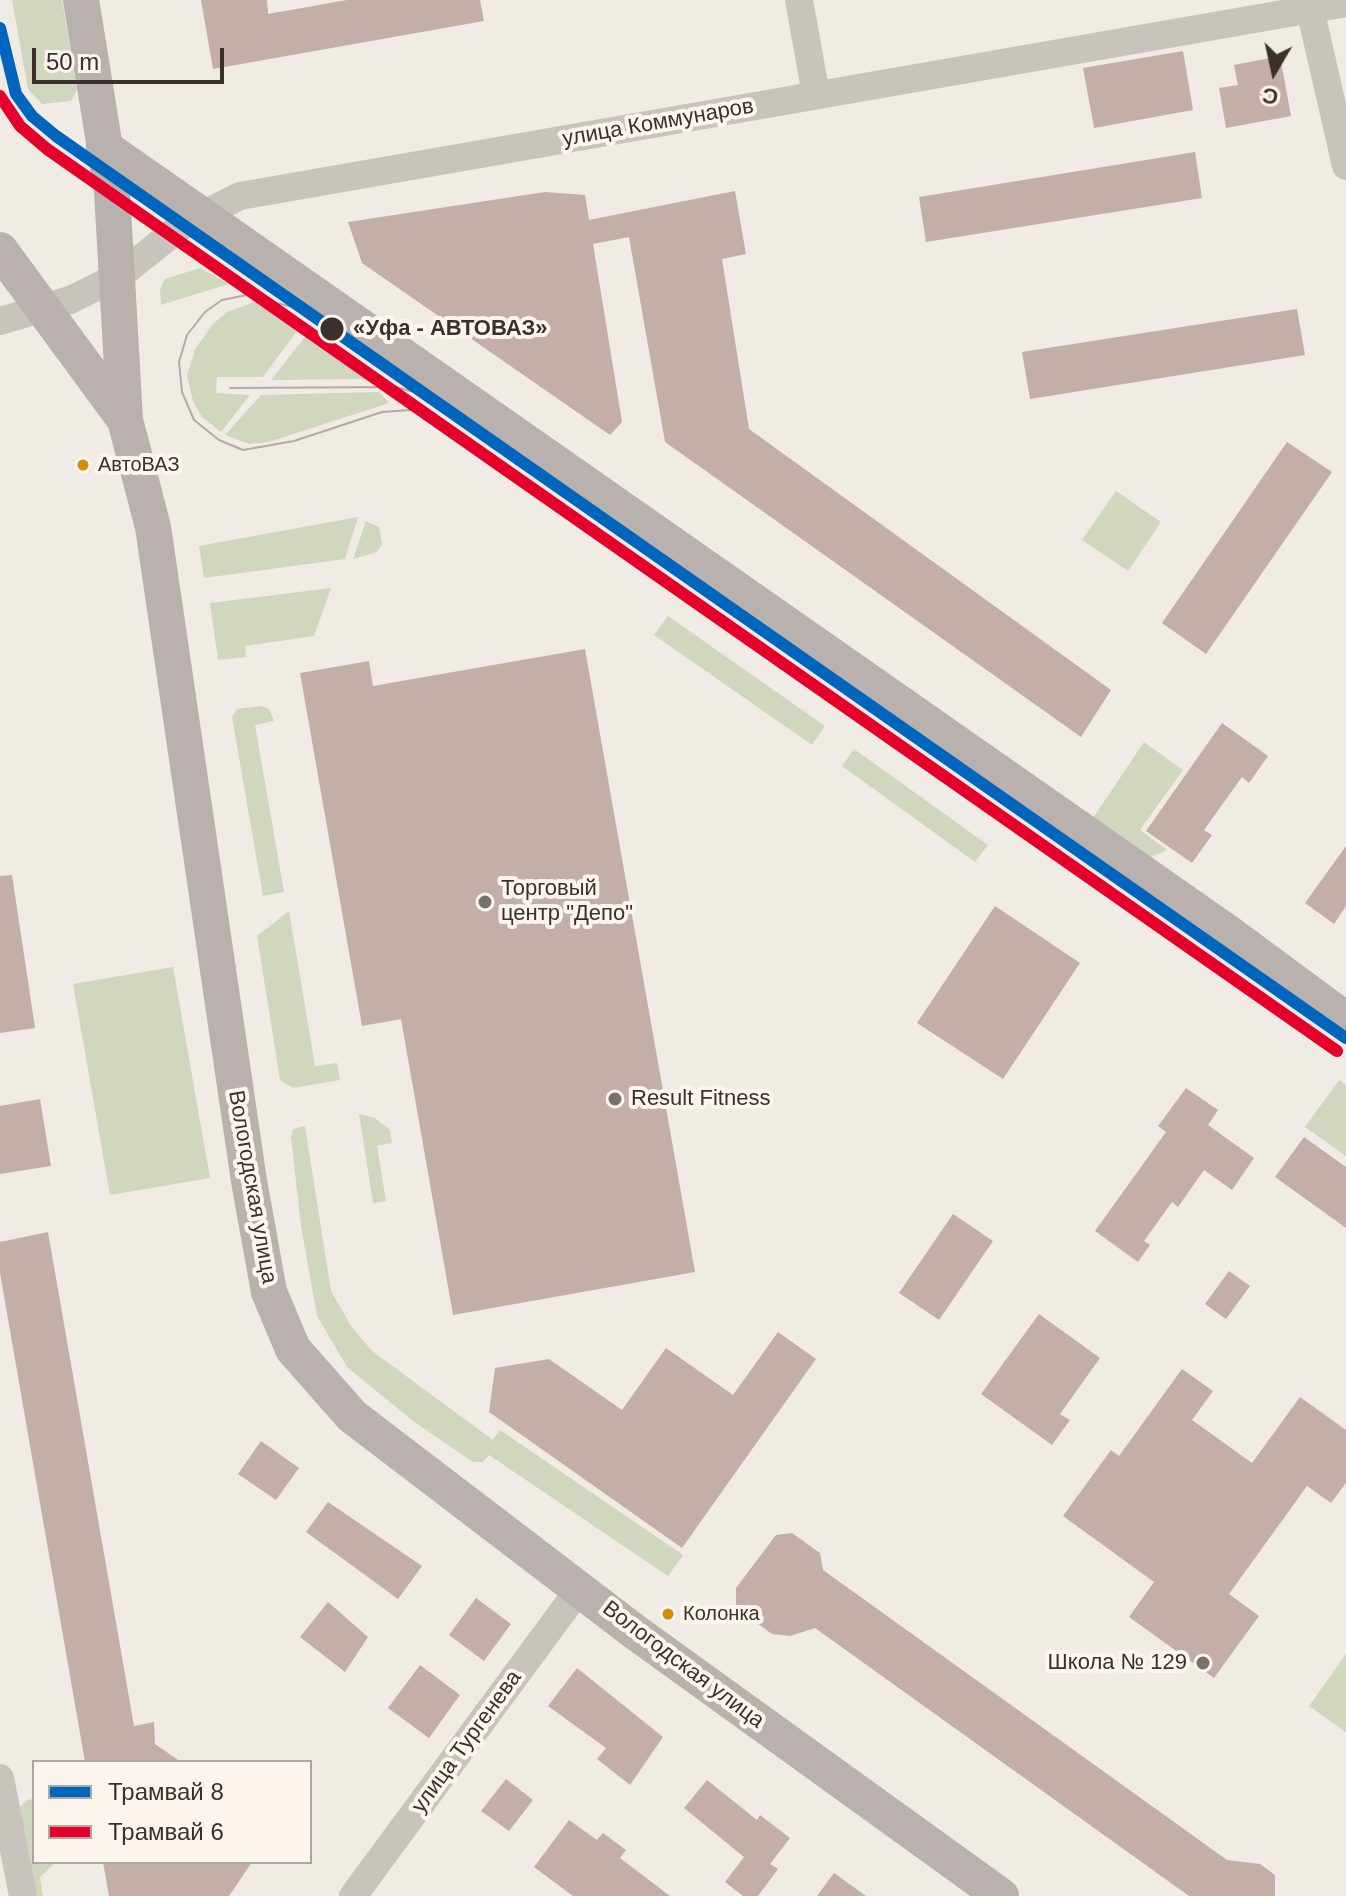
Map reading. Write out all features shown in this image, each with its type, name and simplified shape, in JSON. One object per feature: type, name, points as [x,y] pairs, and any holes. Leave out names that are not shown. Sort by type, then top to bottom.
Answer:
[{"type":"main road","name":"Вологодская улица","points":[[81,0],[104,147],[119,276],[125,420],[153,527],[230,1060],[269,1292],[293,1349],[352,1416],[635,1632],[1001,1896]]},
{"type":"main road","points":[[104,147],[1227,932],[1346,1020]]},
{"type":"main road","name":"Вологодская улица","points":[[0,250],[125,420]]},
{"type":"street","points":[[799,0],[816,95]]},
{"type":"street","name":"улица Коммунаров","points":[[0,321],[43,310],[119,276],[198,215],[240,196],[816,95],[1309,4],[1346,3]]},
{"type":"street","points":[[1309,4],[1346,166]]},
{"type":"street","name":"улица Тургенева","points":[[353,1896],[580,1588]]},
{"type":"street","points":[[0,1778],[23,1896]]},
{"type":"green space","points":[[12,0],[62,0],[77,90],[71,101],[42,104],[28,89]]},
{"type":"green space","points":[[200,268],[229,284],[161,305],[160,289],[165,279]]},
{"type":"green space","points":[[254,302],[265,304],[300,327],[263,377],[217,377],[216,393],[250,395],[221,432],[202,417],[193,401],[187,376],[195,349],[213,324],[227,312]]},
{"type":"green space","points":[[308,333],[369,379],[271,380]]},
{"type":"green space","points":[[379,392],[389,403],[269,442],[249,444],[225,435],[261,395]]},
{"type":"green space","points":[[1116,491],[1161,522],[1128,571],[1082,540]]},
{"type":"green space","points":[[358,517],[345,559],[204,578],[199,546]]},
{"type":"green space","points":[[366,521],[379,527],[382,544],[377,552],[353,559]]},
{"type":"green space","points":[[331,588],[314,636],[245,646],[246,657],[218,660],[210,603]]},
{"type":"green space","points":[[668,616],[825,726],[812,745],[654,635]]},
{"type":"green space","points":[[261,706],[269,709],[274,721],[255,725],[284,892],[263,896],[232,717],[237,709]]},
{"type":"green space","points":[[1144,742],[1183,770],[1140,830],[1167,850],[1144,860],[1093,818]]},
{"type":"green space","points":[[854,749],[988,845],[975,862],[842,766]]},
{"type":"green space","points":[[289,911],[315,1066],[337,1063],[340,1080],[293,1088],[280,1080],[257,936]]},
{"type":"green space","points":[[173,967],[210,1178],[110,1195],[73,984]]},
{"type":"green space","points":[[1339,1080],[1346,1085],[1346,1156],[1305,1127]]},
{"type":"green space","points":[[359,1114],[375,1118],[390,1130],[392,1143],[377,1146],[386,1201],[373,1203]]},
{"type":"green space","points":[[305,1126],[331,1291],[351,1326],[372,1351],[493,1440],[500,1430],[683,1555],[668,1576],[489,1455],[483,1462],[473,1462],[413,1421],[347,1367],[317,1316],[301,1226],[291,1137],[293,1129]]},
{"type":"green space","points":[[1346,1654],[1346,1732],[1309,1706]]},
{"type":"green space","points":[[32,1799],[32,1864],[54,1864],[40,1877],[43,1896],[32,1896],[19,1808]]},
{"type":"building","points":[[201,0],[267,0],[268,14],[347,0],[480,0],[484,21],[213,69]]},
{"type":"building","points":[[1183,51],[1193,110],[1094,128],[1083,68]]},
{"type":"building","points":[[1280,56],[1291,116],[1226,128],[1219,88],[1238,85],[1234,65]]},
{"type":"building","points":[[1195,152],[1202,198],[926,242],[919,197]]},
{"type":"building","points":[[735,191],[746,254],[722,259],[749,429],[1111,690],[1081,737],[665,442],[629,237],[593,244],[622,422],[610,435],[362,263],[348,222],[545,192],[585,195],[589,220]]},
{"type":"building","points":[[1297,309],[1305,355],[1030,399],[1022,352]]},
{"type":"building","points":[[1287,442],[1332,472],[1206,654],[1162,623]]},
{"type":"building","name":"Торговый центр \"Депо\"","points":[[585,649],[695,1272],[453,1315],[401,1019],[362,1026],[300,673],[369,661],[373,686]]},
{"type":"building","points":[[1222,723],[1268,756],[1249,783],[1242,777],[1204,830],[1212,835],[1192,863],[1146,831]]},
{"type":"building","points":[[1346,846],[1346,906],[1334,924],[1305,903]]},
{"type":"building","points":[[12,875],[35,1028],[0,1033],[0,876]]},
{"type":"building","points":[[995,906],[1080,963],[1003,1079],[917,1023]]},
{"type":"building","points":[[1186,1088],[1218,1110],[1208,1125],[1254,1158],[1232,1190],[1204,1170],[1178,1207],[1172,1202],[1144,1241],[1150,1245],[1138,1262],[1095,1231],[1166,1132],[1158,1126]]},
{"type":"building","points":[[40,1099],[51,1166],[0,1174],[0,1106]]},
{"type":"building","points":[[1304,1137],[1346,1167],[1346,1228],[1275,1177]]},
{"type":"building","points":[[953,1214],[993,1241],[939,1320],[899,1293]]},
{"type":"building","points":[[48,1232],[134,1726],[154,1722],[155,1744],[178,1760],[85,1760],[0,1273],[0,1242]]},
{"type":"building","points":[[1229,1271],[1250,1286],[1226,1319],[1205,1304]]},
{"type":"building","points":[[1039,1314],[1100,1358],[1060,1414],[1070,1420],[1052,1445],[981,1394]]},
{"type":"building","points":[[778,1332],[816,1359],[682,1548],[489,1412],[495,1368],[549,1359],[622,1410],[666,1348],[733,1395]]},
{"type":"building","points":[[1182,1369],[1213,1391],[1192,1420],[1252,1463],[1300,1397],[1346,1430],[1346,1483],[1331,1503],[1307,1486],[1229,1594],[1259,1616],[1214,1678],[1129,1617],[1154,1582],[1063,1516],[1111,1450],[1119,1456]]},
{"type":"building","points":[[261,1441],[299,1468],[276,1500],[238,1474]]},
{"type":"building","points":[[328,1502],[422,1566],[398,1599],[306,1532]]},
{"type":"building","points":[[792,1533],[820,1553],[823,1570],[1227,1860],[1260,1864],[1275,1875],[1275,1896],[1189,1896],[815,1628],[790,1636],[772,1634],[736,1608],[736,1588],[776,1535]]},
{"type":"building","points":[[476,1598],[511,1624],[484,1661],[449,1635]]},
{"type":"building","points":[[328,1602],[368,1637],[345,1672],[300,1637]]},
{"type":"building","points":[[420,1665],[460,1695],[429,1738],[388,1708]]},
{"type":"building","points":[[577,1668],[663,1737],[630,1785],[597,1759],[606,1748],[548,1706]]},
{"type":"building","points":[[506,1779],[533,1800],[509,1831],[481,1811]]},
{"type":"building","points":[[707,1780],[757,1820],[760,1815],[790,1838],[770,1864],[778,1869],[758,1896],[743,1896],[725,1882],[744,1857],[684,1808]]},
{"type":"building","points":[[569,1820],[597,1840],[603,1833],[626,1850],[620,1858],[670,1896],[573,1896],[534,1867]]},
{"type":"building","points":[[103,1864],[251,1864],[229,1896],[109,1896]]},
{"type":"building","points":[[834,1873],[866,1896],[817,1896]]},
{"type":"tram line","name":"8","points":[[0,28],[16,94],[32,116],[56,136],[1346,1038]]},
{"type":"tram line","name":"6","points":[[0,96],[20,126],[47,149],[1337,1051]]},
{"type":"tram line","points":[[311,312],[247,295],[222,300],[205,312],[187,335],[179,362],[182,392],[194,420],[219,440],[243,450],[294,441],[382,412],[410,410],[436,415]]},
{"type":"tram line","points":[[230,388],[396,387],[428,396]]},
{"type":"place","name":"«Уфа - АВТОВАЗ»","points":[[332,329]]},
{"type":"place","name":"АвтоВАЗ","points":[[83,465]]},
{"type":"place","name":"Торговый центр \"Депо\"","points":[[485,902]]},
{"type":"place","name":"Result Fitness","points":[[615,1099]]},
{"type":"place","name":"Колонка","points":[[668,1614]]},
{"type":"place","name":"Школа № 129","points":[[1203,1663]]}]
